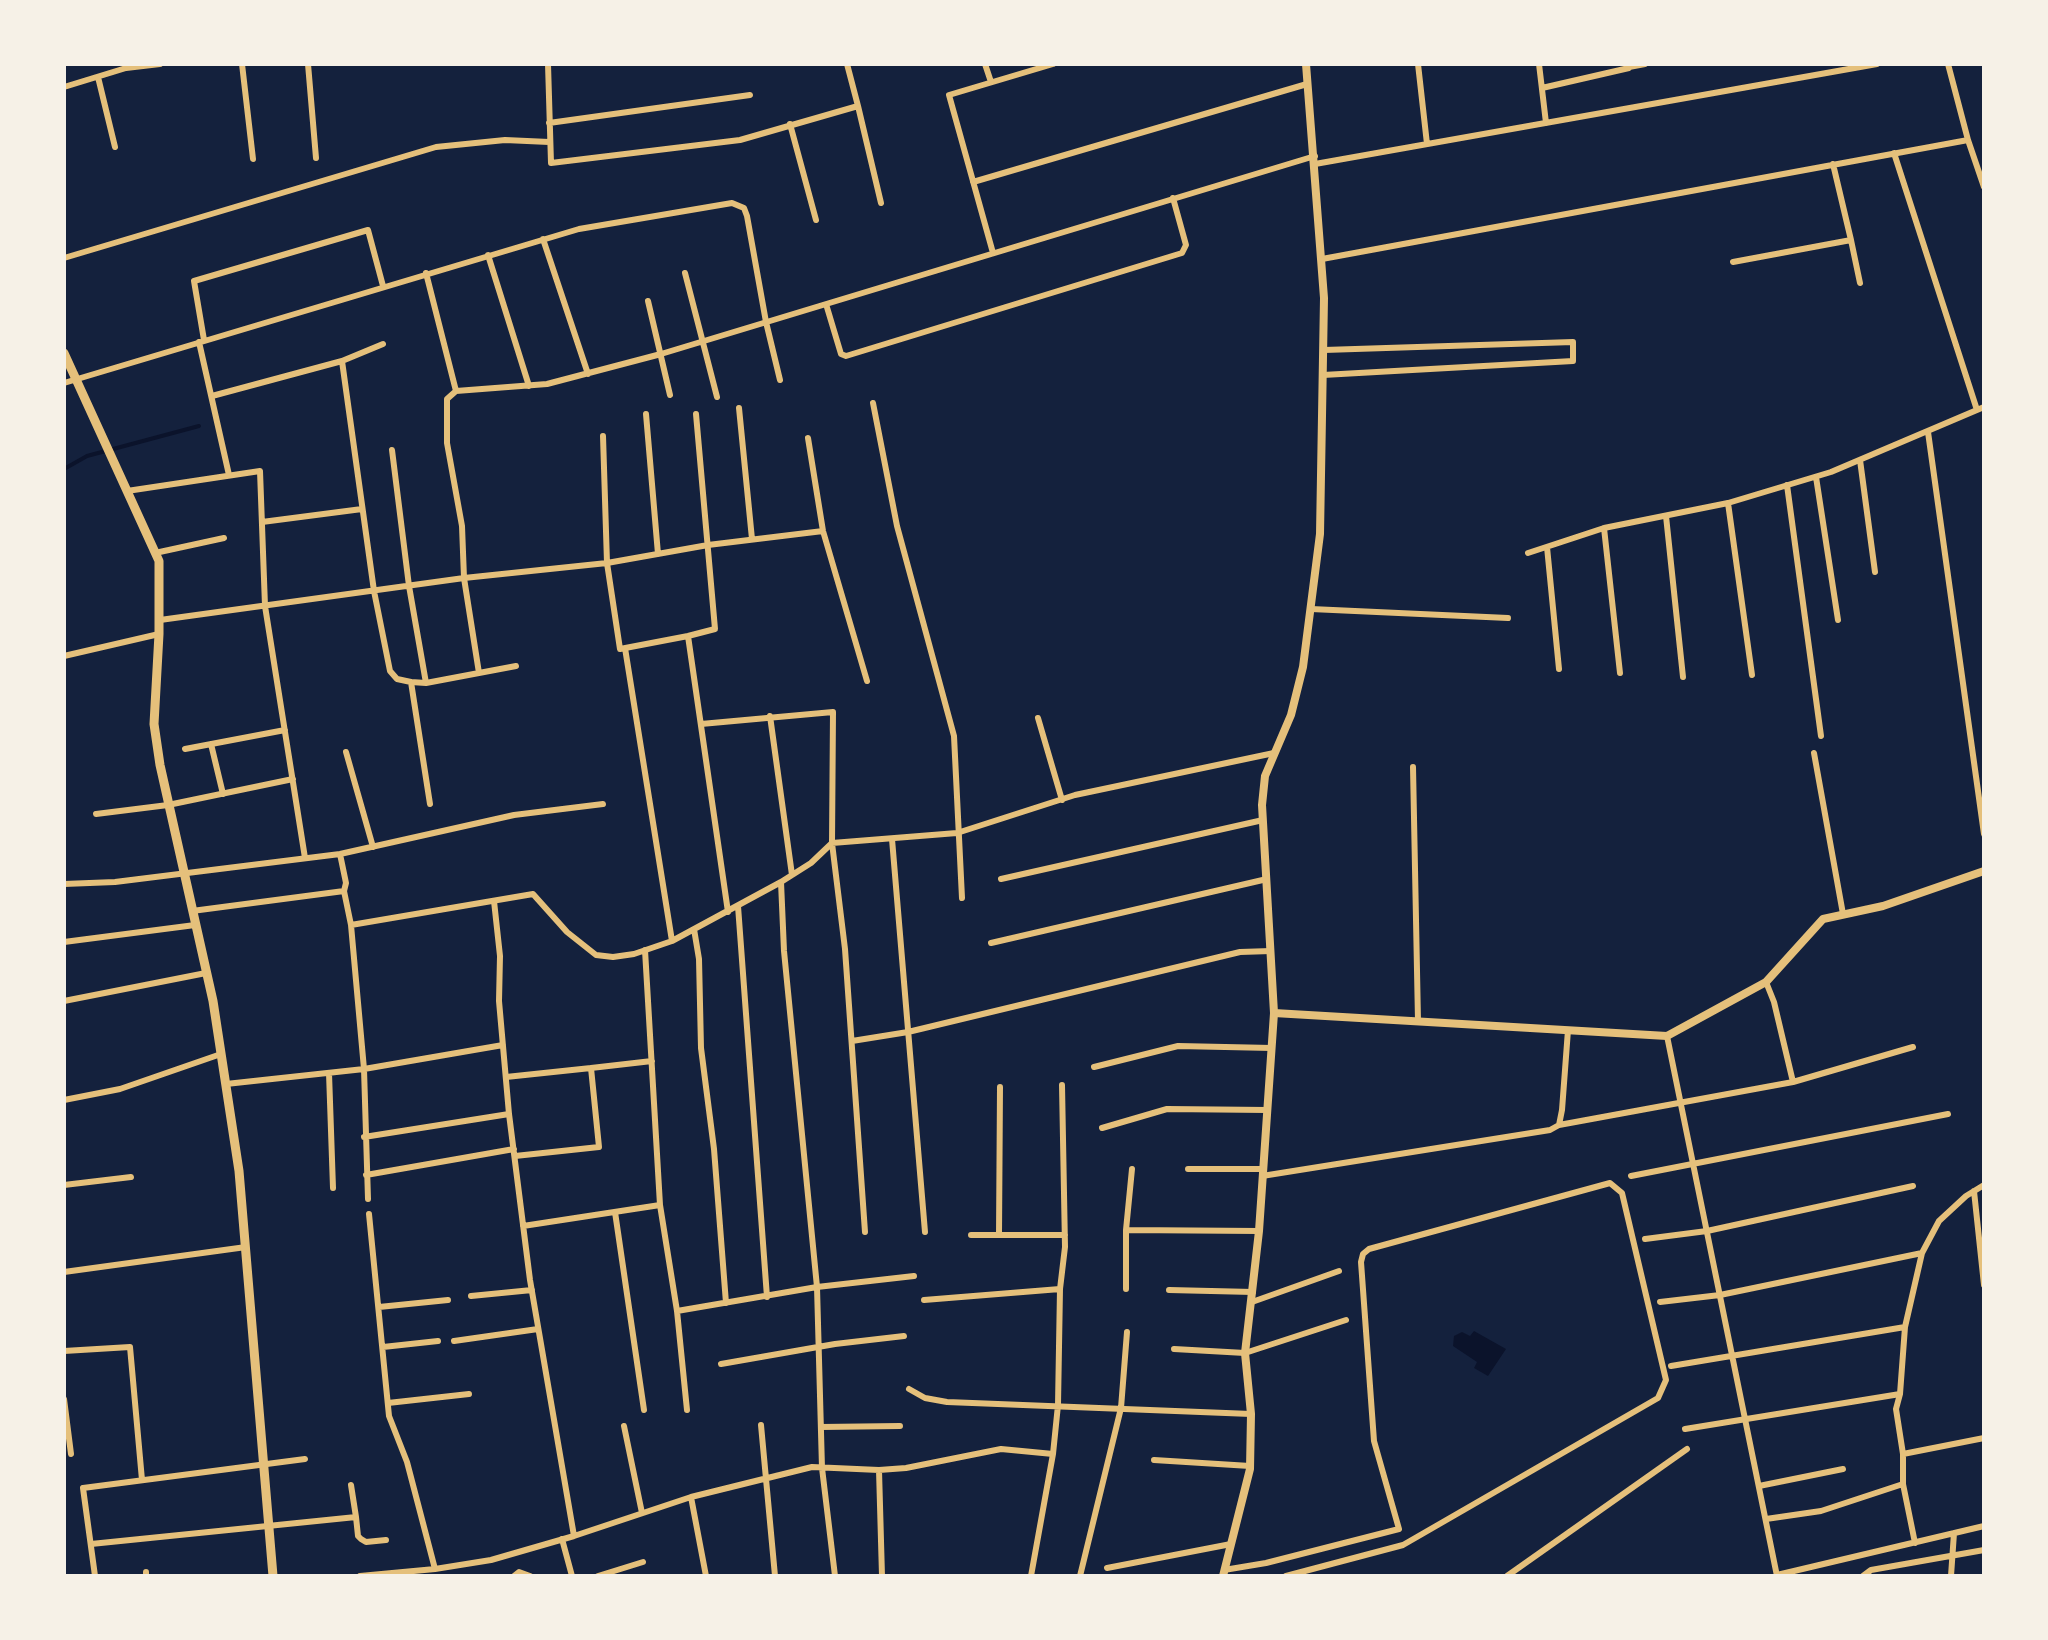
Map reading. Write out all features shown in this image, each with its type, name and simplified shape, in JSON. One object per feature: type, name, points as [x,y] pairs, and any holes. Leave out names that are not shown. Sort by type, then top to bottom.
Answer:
[{"type":"main road","points":[[64,353],[159,561],[160,620],[154,724],[168,805],[206,973],[239,1171],[273,1576]]},
{"type":"street","points":[[64,87],[126,68],[160,64]]},
{"type":"street","points":[[242,64],[253,159]]},
{"type":"street","points":[[308,64],[316,158]]},
{"type":"street","points":[[548,64],[551,163],[740,140],[858,106]]},
{"type":"street","points":[[847,64],[881,203]]},
{"type":"street","points":[[985,64],[991,82]]},
{"type":"street","points":[[993,253],[949,95],[1053,64]]},
{"type":"street","points":[[1306,64],[1322,259],[1324,350],[1320,534],[1303,667],[1294,704],[1265,776],[1263,820],[1274,1013],[1259,1231],[1245,1353],[1251,1414],[1250,1466],[1224,1573],[1399,1529]]},
{"type":"street","points":[[1418,64],[1427,144]]},
{"type":"street","points":[[1539,64],[1546,123]]},
{"type":"street","points":[[1542,88],[1645,64]]},
{"type":"street","points":[[479,673],[464,578],[462,526],[447,443],[447,399],[456,391],[547,384],[588,374],[1173,198],[1315,160],[1427,144],[1877,64]]},
{"type":"street","points":[[1948,64],[1984,187]]},
{"type":"street","points":[[98,77],[115,147]]},
{"type":"street","points":[[973,182],[1307,84]]},
{"type":"street","points":[[549,123],[750,95]]},
{"type":"street","points":[[790,124],[816,220]]},
{"type":"street","points":[[64,258],[436,147],[505,140],[549,142]]},
{"type":"street","points":[[1322,259],[1968,140]]},
{"type":"street","points":[[1528,553],[1604,528],[1728,503],[1816,477],[1980,409],[1894,153]]},
{"type":"street","points":[[1833,164],[1860,283]]},
{"type":"street","points":[[826,304],[841,354],[846,356],[1182,253],[1186,245],[1173,198]]},
{"type":"street","points":[[64,383],[579,229],[739,204],[747,216],[780,380]]},
{"type":"street","points":[[229,475],[202,341],[194,281],[368,230],[383,286]]},
{"type":"street","points":[[543,239],[588,374]]},
{"type":"street","points":[[1733,262],[1851,240]]},
{"type":"street","points":[[488,255],[529,386]]},
{"type":"street","points":[[426,273],[456,391]]},
{"type":"street","points":[[685,273],[717,397]]},
{"type":"street","points":[[648,301],[670,395]]},
{"type":"street","points":[[1323,375],[1573,361],[1573,342],[1324,350]]},
{"type":"street","points":[[212,396],[342,361],[383,344]]},
{"type":"street","points":[[342,361],[374,591],[390,671],[397,679],[426,683],[516,666]]},
{"type":"street","points":[[873,403],[897,526],[954,736],[962,898]]},
{"type":"street","points":[[739,408],[752,539]]},
{"type":"street","points":[[646,414],[658,554]]},
{"type":"street","points":[[603,436],[607,563],[620,649],[688,636],[715,629],[696,414]]},
{"type":"street","points":[[1928,432],[1984,834]]},
{"type":"street","points":[[808,438],[823,531],[867,681]]},
{"type":"street","points":[[392,450],[409,586],[426,683]]},
{"type":"street","points":[[1860,460],[1875,572]]},
{"type":"street","points":[[127,491],[260,471],[265,606],[305,858]]},
{"type":"street","points":[[1816,477],[1838,620]]},
{"type":"street","points":[[1787,485],[1821,736]]},
{"type":"street","points":[[1728,503],[1752,675]]},
{"type":"street","points":[[262,522],[362,509]]},
{"type":"street","points":[[1666,516],[1683,677]]},
{"type":"street","points":[[1604,528],[1620,673]]},
{"type":"street","points":[[160,620],[464,578],[607,563],[708,545],[823,531]]},
{"type":"street","points":[[155,553],[224,538]]},
{"type":"street","points":[[1547,547],[1559,669]]},
{"type":"street","points":[[1311,609],[1508,618]]},
{"type":"street","points":[[64,656],[159,634]]},
{"type":"street","points":[[688,636],[728,912]]},
{"type":"street","points":[[625,648],[672,941]]},
{"type":"street","points":[[411,682],[430,804]]},
{"type":"street","points":[[701,724],[833,712],[832,843],[845,949],[865,1232]]},
{"type":"street","points":[[770,716],[792,875]]},
{"type":"street","points":[[1038,718],[1062,800]]},
{"type":"street","points":[[185,749],[285,730]]},
{"type":"street","points":[[211,744],[223,794]]},
{"type":"street","points":[[346,752],[373,847]]},
{"type":"street","points":[[351,925],[533,894],[567,932],[596,955],[613,957],[672,941],[728,912],[811,863],[832,843],[957,833],[1062,800],[1274,753]]},
{"type":"street","points":[[1814,753],[1843,914]]},
{"type":"street","points":[[1413,767],[1418,1021]]},
{"type":"street","points":[[96,814],[168,805],[293,779]]},
{"type":"street","points":[[64,884],[115,882],[340,854],[514,815],[603,804]]},
{"type":"street","points":[[1001,879],[1263,820]]},
{"type":"street","points":[[892,839],[906,973],[925,1232]]},
{"type":"street","points":[[340,854],[351,925],[364,1069],[368,1199]]},
{"type":"street","points":[[1274,1013],[1667,1036],[1766,982],[1823,919],[1883,906],[1984,871]]},
{"type":"street","points":[[991,943],[1267,879]]},
{"type":"street","points":[[781,882],[784,951],[817,1287],[822,1468],[835,1576]]},
{"type":"street","points":[[192,911],[344,891]]},
{"type":"street","points":[[494,901],[509,1114],[523,1226],[574,1536]]},
{"type":"street","points":[[738,906],[767,1297]]},
{"type":"street","points":[[64,942],[195,925]]},
{"type":"street","points":[[694,929],[699,959],[701,1048],[714,1149],[726,1303]]},
{"type":"street","points":[[645,950],[660,1205],[677,1311],[687,1410]]},
{"type":"street","points":[[852,1041],[908,1032],[1240,952],[1271,951]]},
{"type":"street","points":[[64,1001],[206,973]]},
{"type":"street","points":[[1766,982],[1774,1002],[1793,1082]]},
{"type":"street","points":[[1559,1125],[1568,1030]]},
{"type":"street","points":[[1667,1036],[1777,1575],[1984,1526]]},
{"type":"street","points":[[226,1084],[364,1069],[503,1045]]},
{"type":"street","points":[[1094,1067],[1178,1046],[1272,1048]]},
{"type":"street","points":[[1188,1169],[1263,1173],[1550,1130],[1559,1125],[1682,1100],[1793,1082],[1913,1047]]},
{"type":"street","points":[[64,1100],[120,1089],[221,1054]]},
{"type":"street","points":[[506,1077],[652,1061]]},
{"type":"street","points":[[366,1175],[515,1153],[599,1147],[591,1068]]},
{"type":"street","points":[[329,1073],[333,1188]]},
{"type":"street","points":[[1031,1576],[1053,1454],[1058,1405],[1060,1289],[1065,1235],[1062,1085]]},
{"type":"street","points":[[999,1235],[1000,1087]]},
{"type":"street","points":[[1102,1128],[1167,1109],[1267,1110]]},
{"type":"street","points":[[364,1137],[509,1114]]},
{"type":"street","points":[[1631,1176],[1948,1114]]},
{"type":"street","points":[[1126,1289],[1126,1230],[1132,1169]]},
{"type":"street","points":[[64,1185],[131,1177]]},
{"type":"street","points":[[1286,1576],[1403,1545],[1658,1398],[1666,1380],[1622,1193],[1610,1183],[1369,1249],[1363,1254],[1361,1262],[1374,1441],[1403,1545]]},
{"type":"street","points":[[1915,1543],[1903,1484],[1903,1454],[1896,1409],[1905,1327],[1922,1253],[1939,1221],[1984,1185]]},
{"type":"street","points":[[1645,1239],[1707,1231],[1913,1186]]},
{"type":"street","points":[[1974,1191],[1984,1285]]},
{"type":"street","points":[[523,1226],[660,1205]]},
{"type":"street","points":[[615,1212],[644,1410]]},
{"type":"street","points":[[369,1214],[389,1416],[407,1462],[435,1569]]},
{"type":"street","points":[[1126,1230],[1259,1231]]},
{"type":"street","points":[[971,1235],[1065,1235]]},
{"type":"street","points":[[64,1272],[246,1247]]},
{"type":"street","points":[[1660,1302],[1720,1295],[1922,1253]]},
{"type":"street","points":[[1252,1302],[1339,1271]]},
{"type":"street","points":[[677,1311],[817,1287],[914,1276]]},
{"type":"street","points":[[924,1300],[1060,1289]]},
{"type":"street","points":[[471,1296],[532,1290]]},
{"type":"street","points":[[1169,1290],[1253,1292]]},
{"type":"street","points":[[379,1307],[448,1300]]},
{"type":"street","points":[[1174,1349],[1245,1353],[1346,1320]]},
{"type":"street","points":[[1671,1366],[1905,1327]]},
{"type":"street","points":[[454,1341],[538,1329]]},
{"type":"street","points":[[1080,1576],[1121,1408],[1127,1332]]},
{"type":"street","points":[[721,1364],[904,1336]]},
{"type":"street","points":[[383,1347],[438,1341]]},
{"type":"street","points":[[64,1351],[130,1347],[142,1480]]},
{"type":"street","points":[[909,1389],[925,1398],[947,1402],[1251,1414]]},
{"type":"street","points":[[388,1403],[469,1394]]},
{"type":"street","points":[[1685,1429],[1900,1394]]},
{"type":"street","points":[[64,1399],[71,1454]]},
{"type":"street","points":[[761,1425],[775,1576]]},
{"type":"street","points":[[624,1426],[642,1513]]},
{"type":"street","points":[[821,1427],[900,1426]]},
{"type":"street","points":[[1903,1454],[1984,1438]]},
{"type":"street","points":[[360,1576],[491,1560],[691,1497],[812,1467],[906,1468],[1001,1449],[1053,1454]]},
{"type":"street","points":[[1507,1576],[1687,1449]]},
{"type":"street","points":[[95,1576],[83,1488],[305,1459]]},
{"type":"street","points":[[1154,1460],[1250,1466]]},
{"type":"street","points":[[1759,1486],[1843,1469]]},
{"type":"street","points":[[879,1470],[882,1576]]},
{"type":"street","points":[[1766,1519],[1821,1511],[1903,1484]]},
{"type":"street","points":[[351,1485],[358,1536],[366,1542],[386,1540]]},
{"type":"street","points":[[691,1497],[706,1576]]},
{"type":"street","points":[[91,1544],[356,1517]]},
{"type":"street","points":[[1951,1576],[1954,1533]]},
{"type":"street","points":[[562,1539],[572,1576]]},
{"type":"street","points":[[1107,1568],[1231,1544]]},
{"type":"street","points":[[1863,1576],[1871,1570],[1984,1550]]},
{"type":"street","points":[[598,1576],[643,1562]]},
{"type":"street","points":[[514,1576],[519,1572],[530,1576]]},
{"type":"water","points":[[1474,1331],[1506,1349],[1488,1376],[1474,1368],[1477,1362],[1453,1346],[1454,1336],[1462,1332],[1470,1336]]},
{"type":"waterway","points":[[64,469],[87,456],[199,426]]}]
